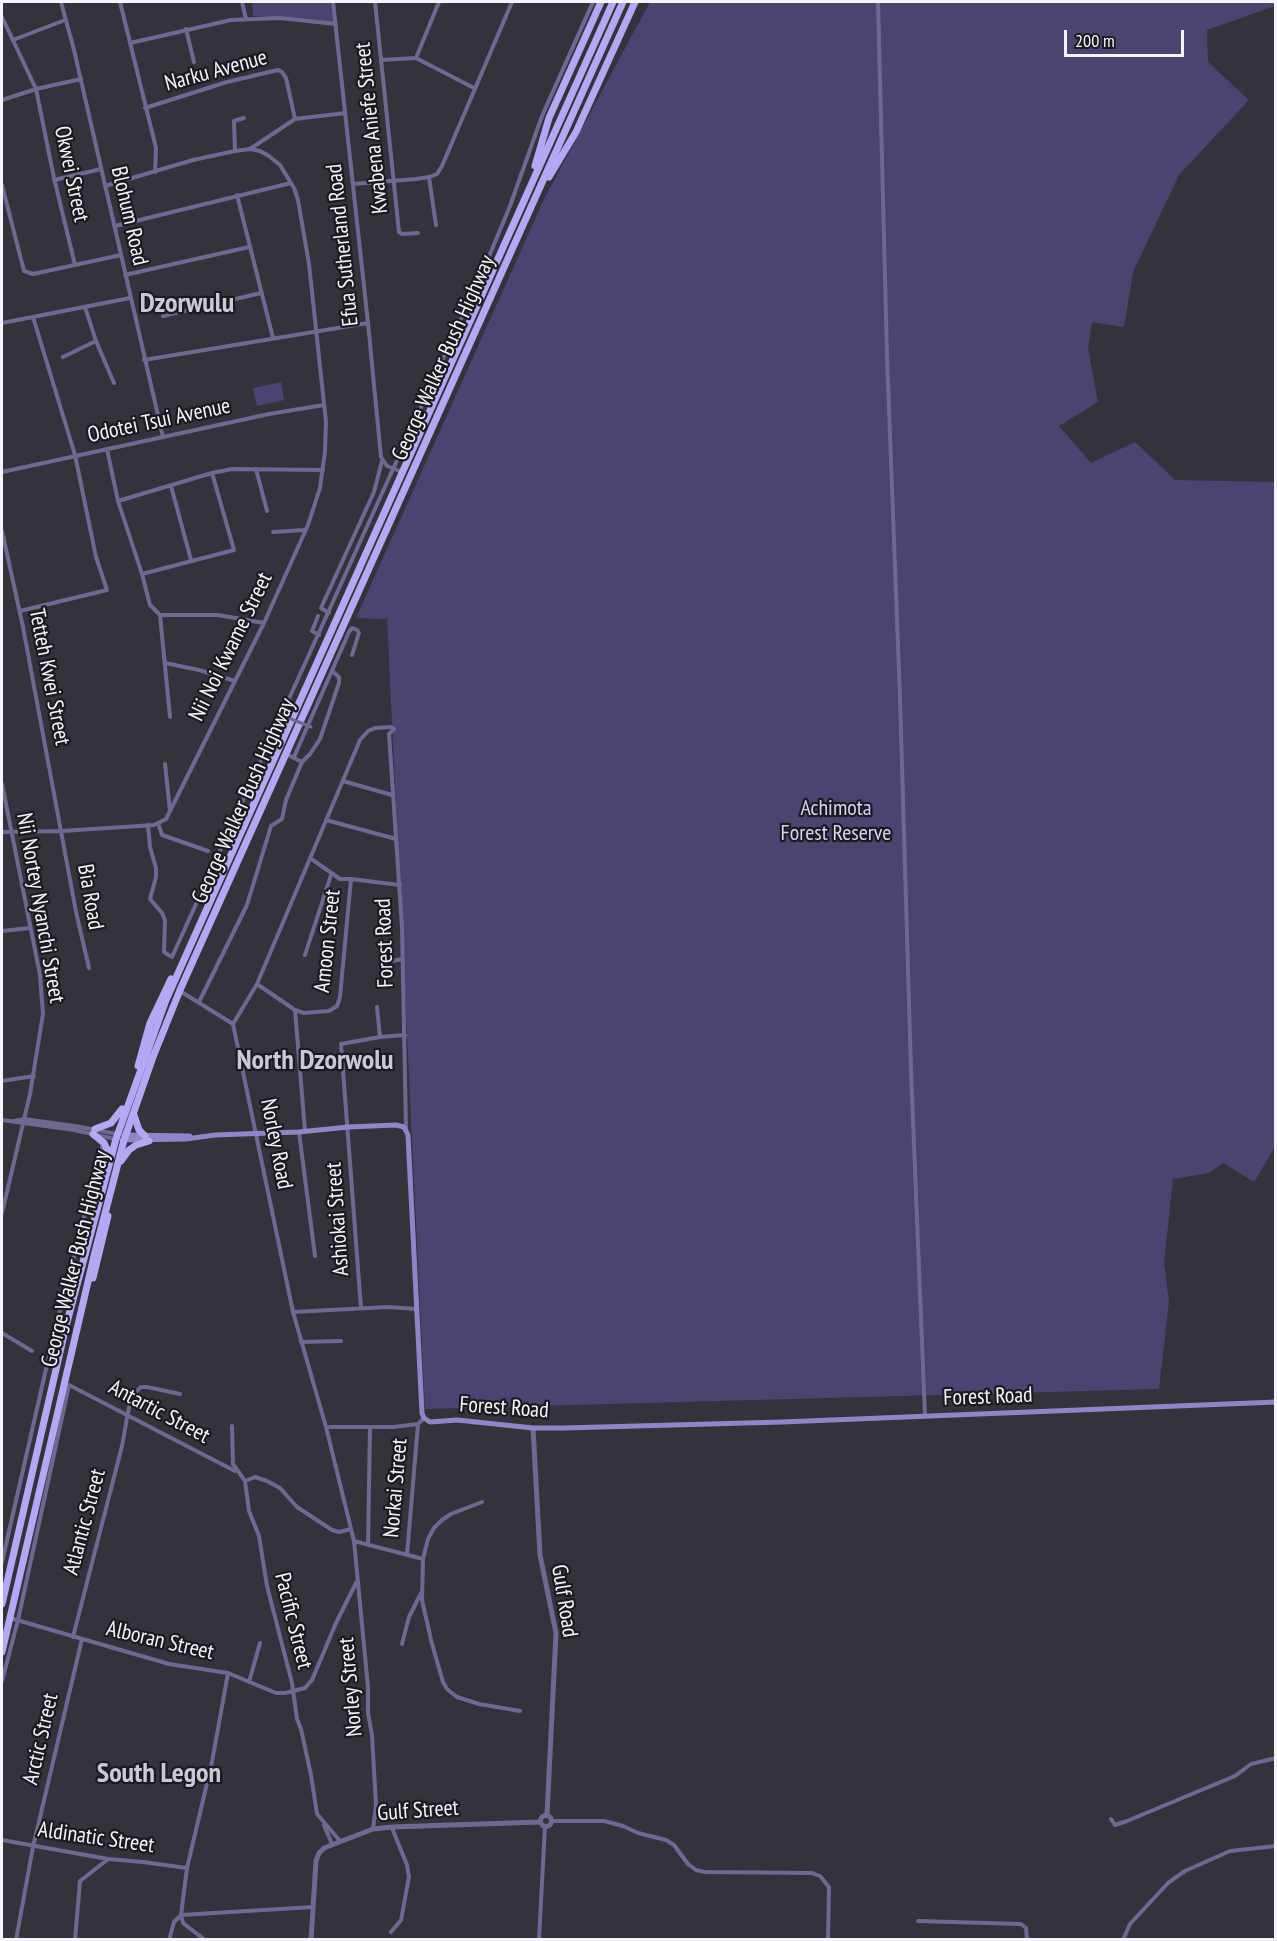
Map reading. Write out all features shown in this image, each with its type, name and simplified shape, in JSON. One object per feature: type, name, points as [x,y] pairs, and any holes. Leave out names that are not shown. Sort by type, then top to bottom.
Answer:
[{"type":"highway","points":[[531,183],[549,118],[601,2]]},
{"type":"highway","name":"George Walker Bush Highway","points":[[2,1604],[66,1326],[116,1136],[136,1080],[140,1053],[150,1023],[166,986],[181,964],[613,2]]},
{"type":"highway","name":"George Walker Bush Highway","points":[[2,1652],[66,1384],[81,1308],[91,1285],[106,1228],[110,1194],[125,1138],[153,1057],[180,990],[285,754],[623,2]]},
{"type":"highway","points":[[535,200],[576,132],[634,2]]},
{"type":"highway","points":[[109,1163],[107,1149],[94,1132],[111,1123],[129,1097]]},
{"type":"highway","points":[[116,1171],[129,1150],[147,1138],[139,1130],[134,1114]]},
{"type":"main road","points":[[116,1136],[186,1139],[348,1127],[396,1125],[406,1129]]},
{"type":"main road","name":"Forest Road","points":[[406,1129],[422,1413],[424,1418],[430,1422],[457,1420],[533,1428],[1275,1402]]},
{"type":"street","name":"Blohum Road","points":[[61,2],[81,79],[163,437]]},
{"type":"street","points":[[120,2],[156,148],[155,171]]},
{"type":"street","points":[[242,2],[246,19]]},
{"type":"street","name":"Efua Sutherland Road","points":[[333,2],[382,461]]},
{"type":"street","name":"Kwabena Aniefe Street","points":[[375,2],[399,232],[402,234],[418,233]]},
{"type":"street","points":[[416,58],[439,2]]},
{"type":"street","points":[[353,184],[429,177],[440,170],[512,2]]},
{"type":"street","points":[[148,825],[156,877],[150,899],[162,912],[165,920],[164,952],[172,957],[500,233],[542,116],[593,2]]},
{"type":"street","points":[[879,2],[888,396],[925,1416]]},
{"type":"street","name":"Okwei Street","points":[[2,17],[36,89],[54,180],[75,265]]},
{"type":"street","points":[[130,43],[224,20],[284,18],[336,24]]},
{"type":"street","points":[[12,40],[65,20]]},
{"type":"street","points":[[2,31],[7,28]]},
{"type":"street","points":[[186,29],[194,62]]},
{"type":"street","points":[[381,60],[416,58],[474,88]]},
{"type":"street","name":"Narku Avenue","points":[[145,108],[227,82],[278,70],[286,78],[295,119]]},
{"type":"street","points":[[2,100],[36,89],[81,79]]},
{"type":"street","points":[[105,186],[155,171],[250,149],[295,119],[345,114]]},
{"type":"street","points":[[235,151],[234,121],[244,118]]},
{"type":"street","points":[[115,226],[291,183],[280,165],[269,156],[250,149]]},
{"type":"street","points":[[54,180],[101,170]]},
{"type":"street","points":[[429,177],[436,225]]},
{"type":"street","name":"Nii Noi Kwame Street","points":[[158,823],[166,819],[170,812],[264,623],[306,530],[320,488],[327,435],[317,331],[298,200],[291,183]]},
{"type":"street","points":[[2,185],[24,271],[33,274],[121,255]]},
{"type":"street","points":[[237,195],[273,338]]},
{"type":"street","points":[[125,275],[249,247]]},
{"type":"street","points":[[163,316],[261,293]]},
{"type":"street","points":[[2,323],[130,298]]},
{"type":"street","points":[[85,307],[96,341],[114,383]]},
{"type":"street","points":[[20,611],[107,590],[96,557],[75,455],[33,317]]},
{"type":"street","points":[[144,360],[368,322]]},
{"type":"street","points":[[63,357],[96,341]]},
{"type":"street","name":"Odotei Tsui Avenue","points":[[2,472],[269,414],[324,405]]},
{"type":"street","points":[[107,449],[118,501],[150,604],[160,615],[170,717]]},
{"type":"street","points":[[329,613],[321,608],[374,492],[382,461],[402,473]]},
{"type":"street","points":[[118,501],[232,469],[323,470]]},
{"type":"street","points":[[256,469],[267,511]]},
{"type":"street","points":[[142,574],[234,549],[212,473]]},
{"type":"street","points":[[171,486],[190,560]]},
{"type":"street","points":[[273,532],[306,530]]},
{"type":"street","name":"Tetteh Kwei Street","points":[[2,531],[4,553],[20,611],[62,831]]},
{"type":"street","points":[[336,574],[345,578]]},
{"type":"street","points":[[160,615],[218,615],[264,623]]},
{"type":"street","points":[[318,616],[312,631],[319,636]]},
{"type":"street","points":[[294,757],[350,629],[354,628],[359,633],[352,655]]},
{"type":"street","points":[[165,663],[235,681]]},
{"type":"street","points":[[199,1002],[247,904],[273,824],[284,816],[286,800],[302,762],[320,739],[339,683],[339,677],[332,671]]},
{"type":"street","points":[[279,714],[311,727]]},
{"type":"street","name":"Forest Road","points":[[342,781],[363,735],[381,726],[394,729],[390,734],[403,959],[406,1129]]},
{"type":"street","points":[[285,754],[302,762]]},
{"type":"street","points":[[165,764],[170,812]]},
{"type":"street","points":[[180,990],[233,1024],[257,984],[342,781],[392,795]]},
{"type":"street","name":"Nii Nortey Nyanchi Street","points":[[2,784],[40,975],[43,1014],[34,1076],[2,1213]]},
{"type":"street","points":[[326,820],[396,839]]},
{"type":"street","points":[[2,832],[62,831],[158,823],[162,835],[208,851]]},
{"type":"street","name":"Bia Road","points":[[62,831],[77,920],[89,968]]},
{"type":"street","points":[[310,858],[340,879],[400,885]]},
{"type":"street","points":[[305,955],[331,874]]},
{"type":"street","name":"Amoon Street","points":[[296,1010],[312,1014],[329,1011],[337,1006],[340,997],[351,879]]},
{"type":"street","points":[[2,931],[30,928]]},
{"type":"street","points":[[381,963],[403,959]]},
{"type":"street","points":[[257,984],[296,1010],[302,1132],[315,1256]]},
{"type":"street","points":[[377,1007],[380,1037],[405,1035]]},
{"type":"street","name":"Norley Road","points":[[233,1024],[293,1312],[326,1427],[354,1541]]},
{"type":"street","name":"Ashiokai Street","points":[[361,1308],[341,1044],[380,1037]]},
{"type":"street","points":[[2,1081],[34,1076]]},
{"type":"street","points":[[2,1120],[24,1119],[116,1136]]},
{"type":"street","points":[[13,1121],[23,1125],[94,1132]]},
{"type":"street","points":[[2,1562],[54,1334],[104,1143]]},
{"type":"street","points":[[293,1312],[388,1307],[416,1309]]},
{"type":"street","points":[[2,1334],[32,1351]]},
{"type":"street","points":[[301,1342],[341,1341]]},
{"type":"street","points":[[2,1681],[18,1620],[66,1384]]},
{"type":"street","name":"Antartic Street","points":[[66,1384],[239,1473]]},
{"type":"street","name":"Atlantic Street","points":[[73,1636],[129,1415],[131,1396],[141,1387],[180,1394]]},
{"type":"street","points":[[326,1427],[370,1428],[418,1424],[424,1418]]},
{"type":"street","name":"Norkai Street","points":[[407,1555],[418,1424]]},
{"type":"street","name":"Pacific Street","points":[[232,1426],[233,1464],[245,1481],[249,1511],[261,1542],[267,1586],[293,1692],[317,1814],[324,1825],[340,1841]]},
{"type":"street","points":[[368,1545],[370,1428]]},
{"type":"street","name":"Gulf Road","points":[[533,1428],[540,1555],[556,1633],[547,1815]]},
{"type":"street","points":[[245,1481],[255,1477],[267,1480],[280,1488],[297,1507],[332,1530],[339,1532],[351,1529]]},
{"type":"street","points":[[482,1502],[442,1520],[428,1539],[423,1558],[422,1592],[432,1644],[447,1689],[457,1697],[479,1704],[520,1711]]},
{"type":"street","points":[[354,1541],[423,1558]]},
{"type":"street","name":"Norley Street","points":[[354,1541],[368,1687],[368,1713],[372,1735],[376,1805],[373,1829]]},
{"type":"street","points":[[293,1692],[305,1688],[312,1680],[357,1579]]},
{"type":"street","points":[[402,1644],[409,1617],[422,1592]]},
{"type":"street","name":"Alboran Street","points":[[9,1618],[169,1664],[228,1673],[276,1693],[293,1692]]},
{"type":"street","name":"Arctic Street","points":[[33,1847],[82,1639]]},
{"type":"street","points":[[249,1682],[260,1643]]},
{"type":"street","points":[[205,1940],[183,1923],[181,1915],[187,1868],[212,1762],[228,1673]]},
{"type":"street","points":[[1111,1819],[1116,1825],[1127,1821],[1235,1776],[1251,1764],[1275,1758]]},
{"type":"street","points":[[538,1940],[542,1817],[547,1815],[552,1821]]},
{"type":"street","points":[[543,1824],[550,1825],[552,1821],[604,1821],[623,1826],[638,1833],[666,1839],[674,1845],[688,1864],[696,1870],[705,1872],[812,1873],[820,1876],[829,1887],[828,1940]]},
{"type":"street","name":"Gulf Street","points":[[332,1844],[373,1829],[392,1827],[543,1824]]},
{"type":"street","name":"Pacific Street","points":[[324,1825],[332,1844]]},
{"type":"street","points":[[391,1932],[400,1920],[409,1877],[392,1827]]},
{"type":"street","name":"Aldinatic Street","points":[[2,1840],[108,1859],[187,1868]]},
{"type":"street","points":[[311,1940],[317,1856],[324,1848],[332,1844]]},
{"type":"street","points":[[1123,1940],[1130,1924],[1168,1883],[1185,1870],[1230,1851],[1275,1846]]},
{"type":"street","points":[[16,1940],[33,1847]]},
{"type":"street","points":[[75,1940],[80,1881],[108,1859]]},
{"type":"street","points":[[169,1940],[174,1922],[181,1915],[313,1907]]},
{"type":"street","points":[[918,1921],[1021,1924],[1026,1928],[1027,1940]]},
{"type":"green space","points":[[252,2],[331,2],[333,22],[253,16]]},
{"type":"green space","name":"Achimota Forest Reserve","points":[[650,2],[1275,2],[1275,6],[1207,30],[1208,62],[1249,100],[1179,175],[1133,272],[1124,327],[1092,322],[1088,348],[1098,402],[1059,426],[1091,463],[1135,442],[1175,480],[1275,482],[1275,1147],[1254,1182],[1223,1163],[1209,1173],[1173,1179],[1164,1263],[1169,1302],[1159,1389],[425,1409],[387,619],[356,618],[545,197]]},
{"type":"green space","points":[[281,382],[284,400],[257,406],[253,388]]},
{"type":"district","name":"Dzorwulu","points":[[187,304]]},
{"type":"district","name":"North Dzorwolu","points":[[315,1061]]},
{"type":"district","name":"South Legon","points":[[159,1774]]}]
